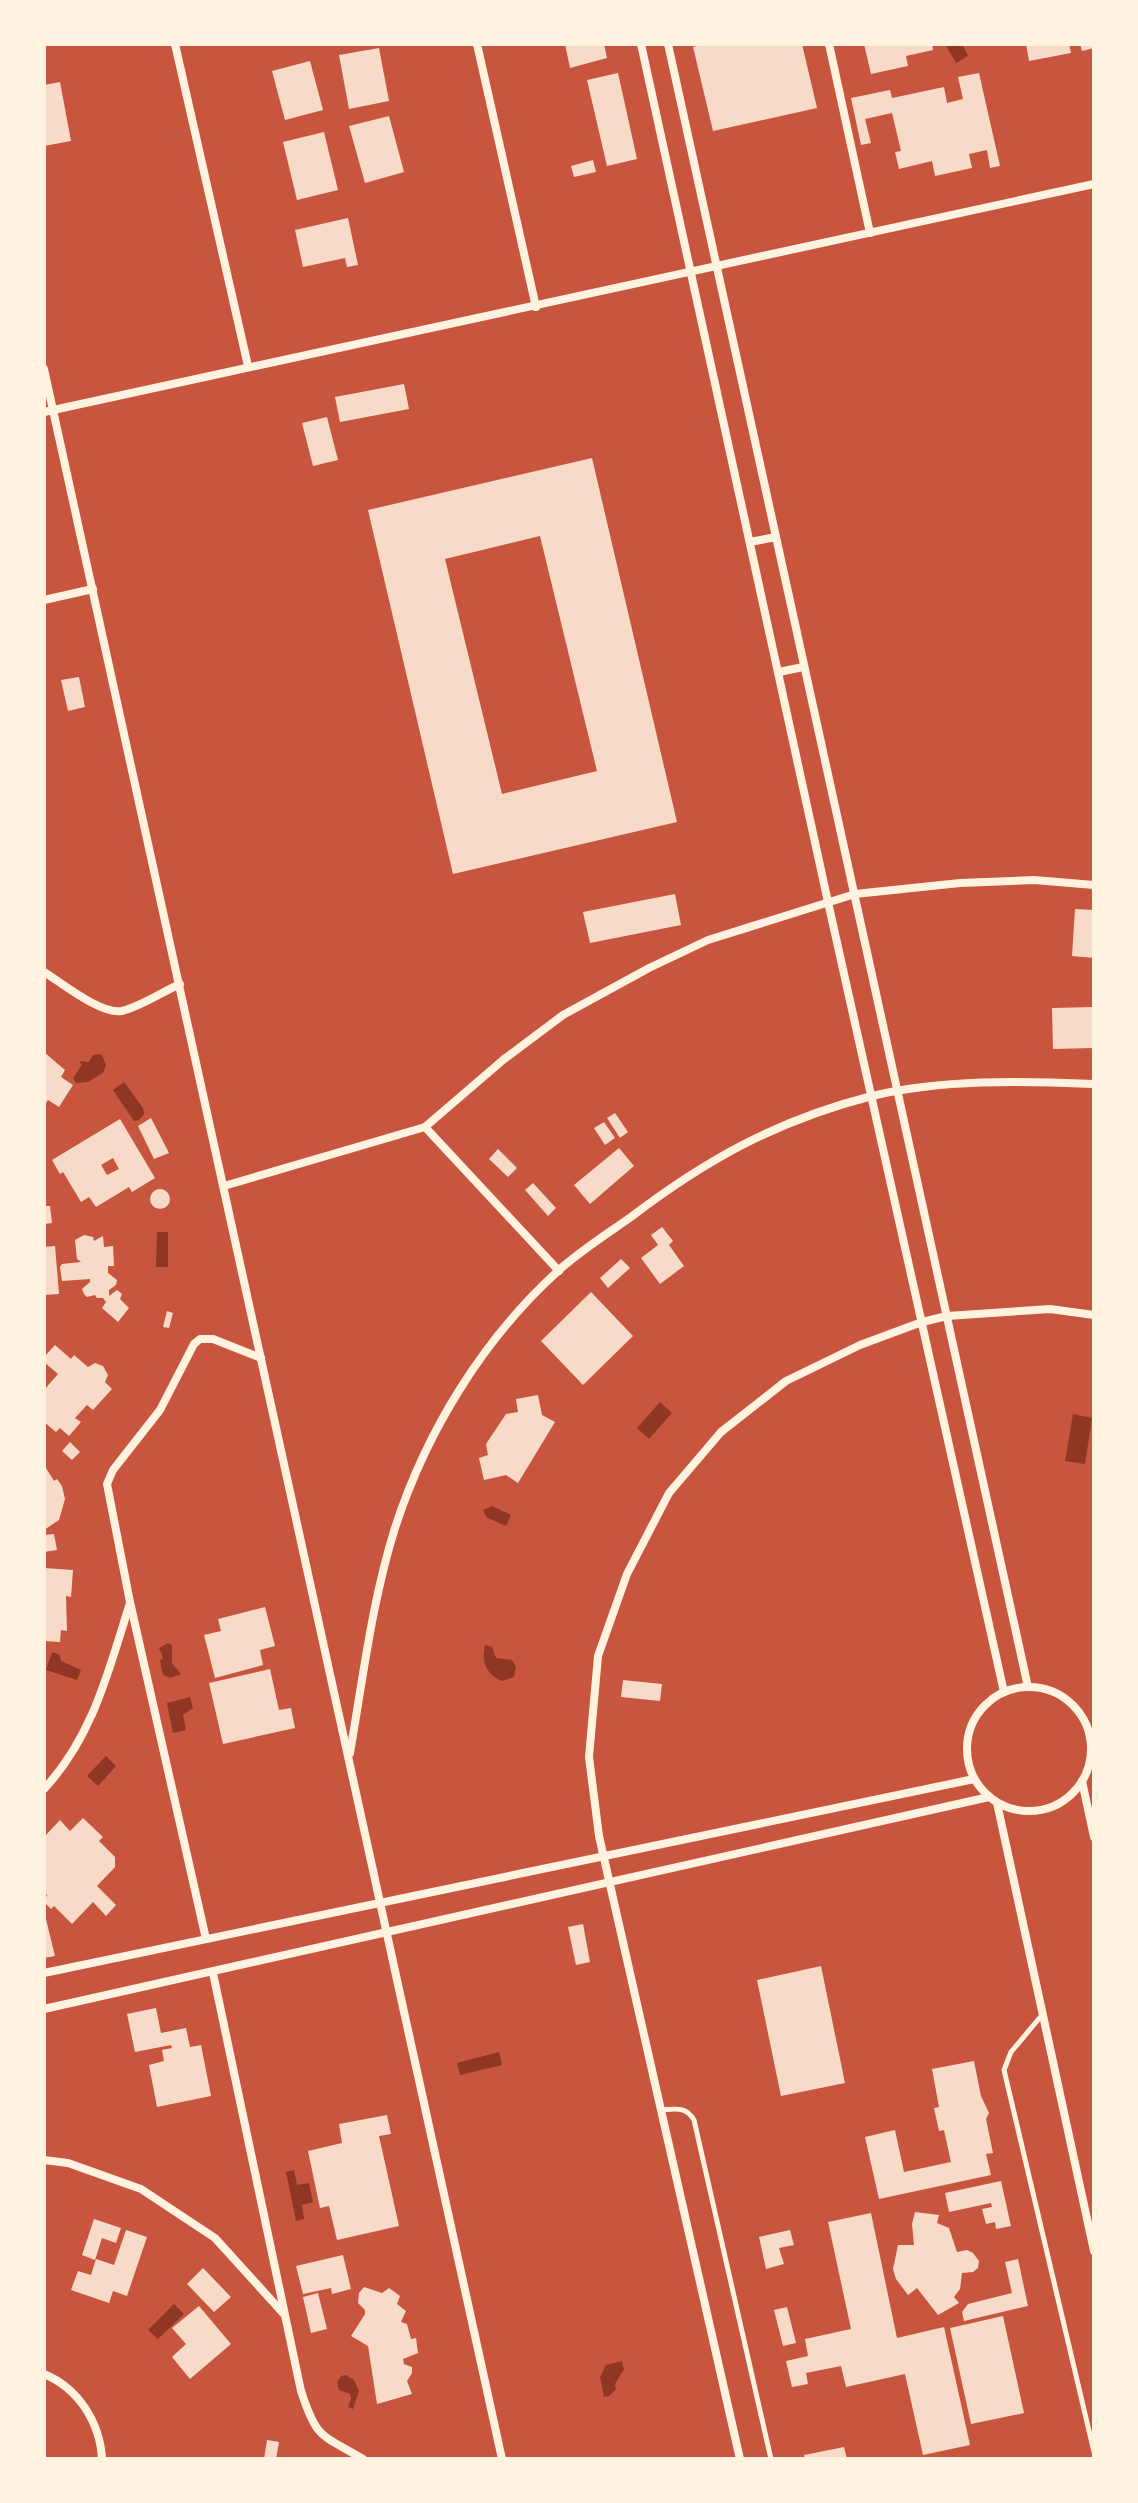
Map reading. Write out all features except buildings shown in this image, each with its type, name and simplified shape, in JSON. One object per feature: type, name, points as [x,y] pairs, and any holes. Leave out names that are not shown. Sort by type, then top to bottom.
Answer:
[{"type":"street","points":[[175,44],[248,366]]},
{"type":"street","points":[[477,44],[536,307]]},
{"type":"street","points":[[641,44],[1004,1692]]},
{"type":"street","points":[[668,44],[1028,1687]]},
{"type":"street","points":[[829,44],[870,233]]},
{"type":"street","points":[[49,411],[1094,184]]},
{"type":"street","points":[[44,369],[49,411],[93,589],[502,2459]]},
{"type":"street","points":[[750,542],[776,537]]},
{"type":"street","points":[[44,600],[93,589]]},
{"type":"street","points":[[779,672],[803,667]]},
{"type":"street","points":[[224,1186],[425,1127],[503,1060],[563,1015],[708,940],[855,894],[1034,880],[1094,885]]},
{"type":"street","points":[[44,972],[111,1011],[132,1007],[180,984]]},
{"type":"street","points":[[349,1759],[377,1599],[395,1528],[427,1450],[469,1374],[513,1319],[559,1271],[678,1181],[730,1149],[796,1119],[899,1091],[1011,1080],[1094,1084]]},
{"type":"street","points":[[425,1127],[559,1271]]},
{"type":"street","points":[[740,2459],[599,1836],[589,1757],[598,1656],[627,1574],[669,1493],[721,1432],[786,1381],[860,1345],[947,1316],[1050,1309],[1094,1315]]},
{"type":"street","points":[[206,1939],[107,1491],[113,1470],[160,1410],[194,1344],[200,1339],[213,1339],[261,1358]]},
{"type":"street","points":[[44,1789],[83,1737],[100,1696],[130,1602]]},
{"type":"street","points":[[1087,1775],[1069,1796],[1053,1806],[1035,1811],[1015,1810],[993,1800],[974,1779],[968,1763],[970,1729],[984,1707],[1004,1692],[1028,1687],[1045,1689],[1060,1695],[1073,1706],[1091,1736],[1087,1775],[1094,1837]]},
{"type":"street","points":[[44,1973],[974,1779]]},
{"type":"street","points":[[44,2009],[993,1800]]},
{"type":"street","points":[[993,1800],[1094,2251]]},
{"type":"street","points":[[213,1973],[301,2391],[312,2424],[323,2437],[363,2459]]},
{"type":"street","points":[[44,2160],[68,2163],[141,2189],[215,2238],[285,2315]]},
{"type":"street","points":[[44,2374],[58,2380],[86,2406],[101,2441],[102,2459]]},
{"type":"lane","points":[[1043,2015],[1011,2052],[1004,2070],[1094,2452]]},
{"type":"lane","points":[[661,2110],[683,2109],[694,2120],[771,2459]]},
{"type":"shaded area","points":[[945,44],[962,44],[968,56],[956,63]]},
{"type":"shaded area","points":[[93,1055],[102,1055],[106,1065],[103,1073],[88,1082],[76,1083],[73,1078],[82,1065],[79,1061],[89,1062]]},
{"type":"shaded area","points":[[124,1082],[143,1108],[144,1114],[139,1120],[134,1121],[113,1090]]},
{"type":"shaded area","points":[[157,1232],[168,1232],[168,1267],[156,1267]]},
{"type":"shaded area","points":[[660,1402],[672,1413],[649,1439],[637,1428]]},
{"type":"shaded area","points":[[1073,1414],[1092,1418],[1085,1464],[1065,1461]]},
{"type":"shaded area","points":[[492,1506],[511,1515],[506,1526],[486,1517],[483,1510]]},
{"type":"shaded area","points":[[168,1643],[172,1645],[172,1663],[181,1674],[170,1678],[163,1675],[160,1660],[163,1658],[159,1648]]},
{"type":"shaded area","points":[[485,1645],[492,1647],[496,1658],[512,1660],[516,1667],[514,1677],[502,1681],[492,1675],[484,1662]]},
{"type":"shaded area","points":[[52,1652],[60,1655],[61,1661],[81,1670],[77,1680],[46,1670]]},
{"type":"shaded area","points":[[190,1697],[193,1708],[183,1715],[186,1730],[173,1733],[167,1703]]},
{"type":"shaded area","points":[[106,1756],[116,1766],[98,1786],[87,1776]]},
{"type":"shaded area","points":[[499,2052],[502,2065],[460,2075],[457,2063]]},
{"type":"shaded area","points":[[294,2170],[297,2185],[309,2183],[313,2202],[302,2205],[304,2219],[296,2221],[286,2172]]},
{"type":"shaded area","points":[[174,2304],[184,2314],[158,2339],[148,2330]]},
{"type":"shaded area","points":[[622,2361],[624,2369],[615,2384],[616,2389],[604,2397],[600,2377],[606,2365]]},
{"type":"shaded area","points":[[346,2375],[354,2380],[359,2391],[353,2409],[348,2407],[350,2394],[339,2390],[337,2382]]}]
